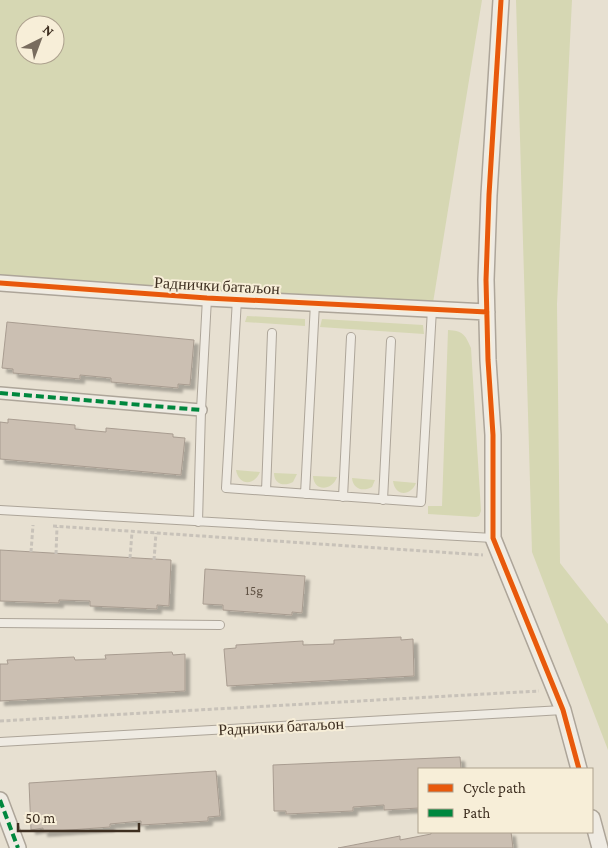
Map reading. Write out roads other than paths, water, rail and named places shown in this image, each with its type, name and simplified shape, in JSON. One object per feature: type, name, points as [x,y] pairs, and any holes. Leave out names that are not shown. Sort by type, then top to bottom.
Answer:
[{"type":"street","points":[[500,0],[486,280],[488,360],[493,435],[493,538],[563,710],[579,768]]},
{"type":"street","name":"Раднички батаљон","points":[[0,282],[207,298],[487,312]]},
{"type":"street","points":[[0,393],[201,410]]},
{"type":"street","points":[[0,800],[18,848]]},
{"type":"street","points":[[593,822],[600,848]]},
{"type":"lane","name":"Раднички батаљон","points":[[198,522],[207,298]]},
{"type":"lane","points":[[237,299],[226,488],[421,502],[432,309]]},
{"type":"lane","points":[[304,494],[315,303]]},
{"type":"lane","points":[[266,492],[272,333]]},
{"type":"lane","points":[[343,497],[351,337]]},
{"type":"lane","points":[[383,500],[391,341]]},
{"type":"lane","points":[[0,510],[493,538]]},
{"type":"lane","points":[[0,623],[220,624]]},
{"type":"lane","name":"Раднички батаљон","points":[[0,742],[563,710]]}]
